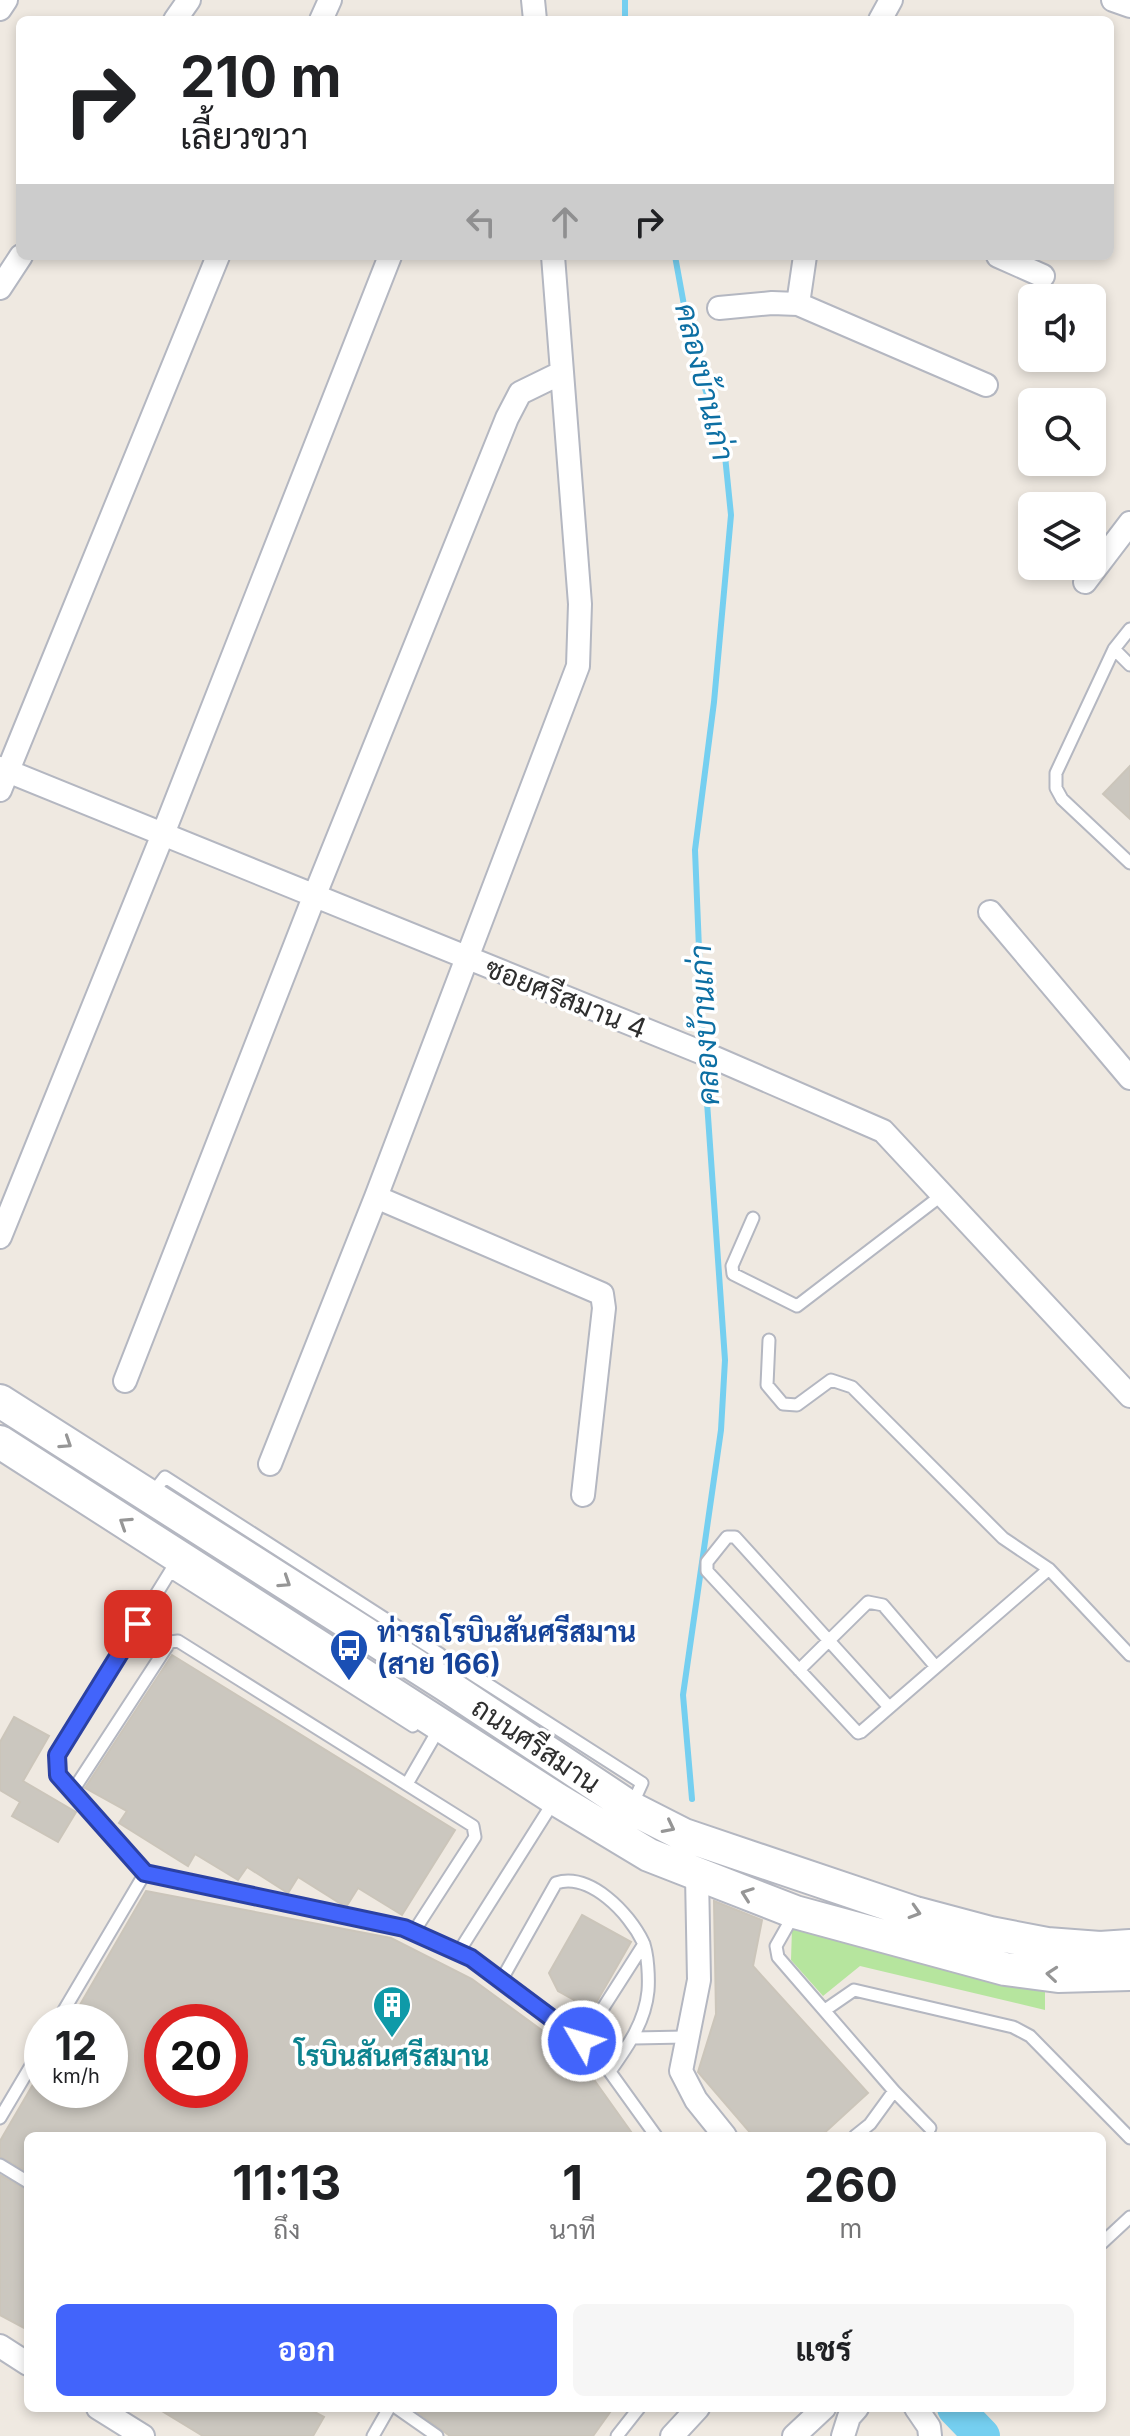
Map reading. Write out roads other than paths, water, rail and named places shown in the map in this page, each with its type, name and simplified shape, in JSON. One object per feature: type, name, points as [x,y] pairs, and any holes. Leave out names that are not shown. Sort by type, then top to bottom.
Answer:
[{"type":"main road","name":"ถนนศรีสมาน","points":[[0,1401],[441,1682],[631,1808],[684,1835],[741,1857],[930,1917],[1047,1944],[1130,1946]]},
{"type":"main road","name":"ถนนศรีสมาน","points":[[0,1442],[175,1565],[546,1804],[649,1855],[795,1912],[1005,1969],[1058,1976],[1130,1974]]},
{"type":"street","points":[[0,9],[6,0]]},
{"type":"street","points":[[1113,0],[1130,6]]},
{"type":"street","points":[[0,288],[18,260]]},
{"type":"street","points":[[2,776],[216,260]]},
{"type":"street","points":[[0,1237],[163,834],[388,260]]},
{"type":"street","points":[[270,1464],[376,1197],[578,666],[580,604],[553,260]]},
{"type":"street","points":[[798,304],[804,260]]},
{"type":"street","points":[[1007,260],[1043,276]]},
{"type":"street","points":[[719,308],[798,304],[986,385]]},
{"type":"street","points":[[125,1381],[314,897],[507,418],[520,393],[561,373]]},
{"type":"street","points":[[1085,582],[1130,523]]},
{"type":"street","name":"ซอยศรีสมาน 4","points":[[2,776],[163,834],[715,1058],[883,1131],[1130,1396]]},
{"type":"street","points":[[990,912],[1130,1078]]},
{"type":"street","points":[[376,1197],[602,1294],[604,1308],[583,1495]]},
{"type":"street","points":[[697,1876],[699,1980],[685,2037],[681,2071],[684,2081],[722,2132]]},
{"type":"street","points":[[0,2346],[24,2361]]},
{"type":"street","points":[[104,2412],[143,2436]]},
{"type":"street","points":[[672,2436],[694,2412]]},
{"type":"street","points":[[794,2436],[820,2412]]},
{"type":"street","points":[[843,2436],[853,2412]]},
{"type":"street","points":[[919,2412],[929,2427],[930,2436]]},
{"type":"lane","points":[[1130,629],[1114,649],[1056,773],[1056,788],[1062,799],[1130,863]]},
{"type":"lane","points":[[1114,649],[1130,665]]},
{"type":"lane","points":[[753,1218],[732,1266],[733,1274],[797,1306],[942,1195]]},
{"type":"lane","points":[[769,1340],[767,1385],[783,1404],[797,1405],[831,1380],[843,1381],[1003,1538],[1049,1569],[1130,1655]]},
{"type":"lane","points":[[889,1707],[735,1537],[727,1537],[707,1562],[707,1571],[853,1731],[861,1732],[1049,1569]]},
{"type":"lane","points":[[446,1747],[175,1565],[57,1755],[58,1775],[145,1873],[413,1933],[458,1953],[502,1979],[592,2047],[653,2132]]},
{"type":"lane","points":[[799,1670],[868,1602],[876,1601],[883,1605],[936,1667]]},
{"type":"lane","points":[[72,1792],[174,1640],[473,1826],[476,1832],[413,1933]]},
{"type":"lane","points":[[407,1784],[433,1739]]},
{"type":"lane","points":[[458,1953],[546,1804]]},
{"type":"lane","points":[[68,2004],[145,1873]]},
{"type":"lane","points":[[502,1979],[556,1883],[572,1881],[608,1896],[644,1943],[648,1992],[634,2038],[611,2070]]},
{"type":"lane","points":[[795,1912],[775,1952],[894,2091],[930,2128]]},
{"type":"lane","points":[[582,2041],[644,1943]]},
{"type":"lane","points":[[825,2010],[854,1990],[1013,2027],[1030,2036],[1130,2138]]},
{"type":"lane","points":[[634,2038],[685,2037]]},
{"type":"lane","points":[[0,2118],[24,2077]]},
{"type":"lane","points":[[860,2132],[870,2124],[894,2091]]},
{"type":"lane","points":[[0,2165],[24,2180]]},
{"type":"lane","points":[[1106,2239],[1130,2217]]},
{"type":"lane","points":[[373,2436],[387,2412]]},
{"type":"lane","points":[[403,2412],[437,2436]]},
{"type":"lane","points":[[617,2436],[636,2412]]},
{"type":"waterway","name":"คลองบ้านเก่า","points":[[625,0],[625,16]]},
{"type":"waterway","name":"คลองบ้านเก่า","points":[[676,260],[692,349],[724,446],[731,515],[714,702],[695,850],[703,1048]]},
{"type":"waterway","name":"คลองบ้านเก่า","points":[[692,1799],[683,1695],[721,1430],[725,1360],[704,1059]]},
{"type":"waterway","name":"คลองบ้านเก่า","points":[[959,2412],[982,2436]]},
{"type":"place","name":"ท่ารถโรบินสันศรีสมาน (สาย 166)","points":[[349,1682]]},
{"type":"place","name":"โรบินสันศรีสมาน","points":[[392,2039]]}]
